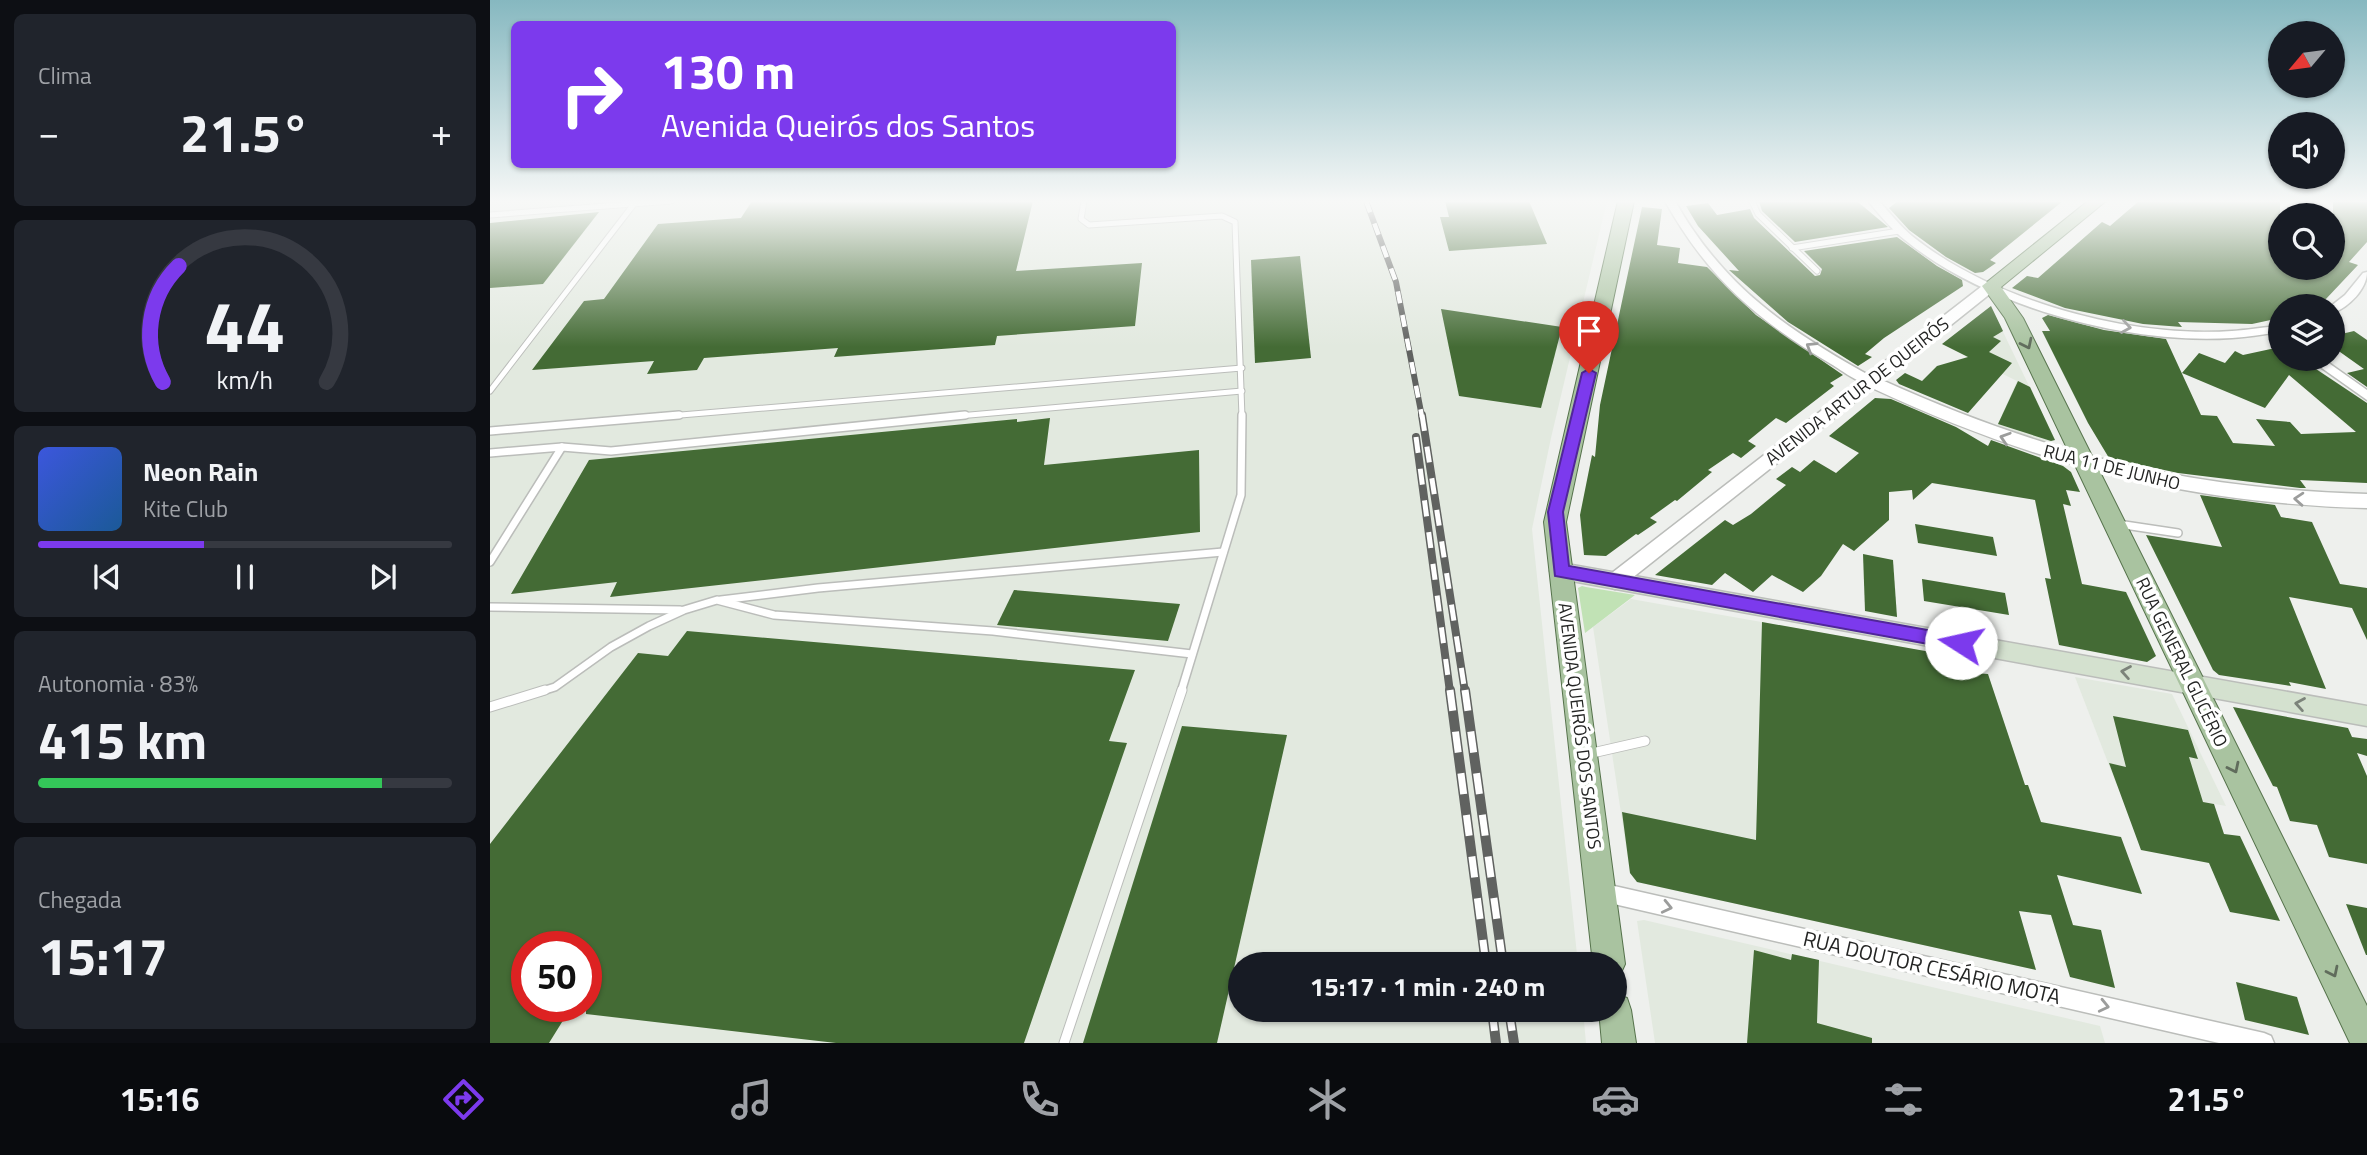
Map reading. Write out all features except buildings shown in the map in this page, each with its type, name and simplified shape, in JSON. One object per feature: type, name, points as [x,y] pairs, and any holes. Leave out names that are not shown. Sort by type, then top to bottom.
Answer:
[{"type":"main road","name":"AVENIDA QUEIRÓS DOS SANTOS","points":[[1608,952],[1556,512],[1615,250]]},
{"type":"main road","name":"AVENIDA ARTUR DE QUEIRÓS","points":[[1991,286],[2037,250]]},
{"type":"main road","name":"RUA GENERAL GLICÉRIO","points":[[1991,286],[2014,318],[2367,1042]]},
{"type":"main road","points":[[1561,571],[1759,612],[2193,684],[2367,716]]},
{"type":"main road","points":[[1616,1022],[1619,1043]]},
{"type":"street","points":[[1701,250],[1740,295],[1786,331],[1870,381]]},
{"type":"street","points":[[1924,250],[1942,263],[1991,286],[2066,314],[2133,328],[2215,334],[2268,331]]},
{"type":"street","points":[[2345,300],[2367,275]]},
{"type":"street","name":"AVENIDA ARTUR DE QUEIRÓS","points":[[1615,581],[1991,286]]},
{"type":"street","points":[[2332,371],[2367,396]]},
{"type":"street","name":"RUA 11 DE JUNHO","points":[[1870,381],[1962,423],[2085,463],[2224,491],[2315,500],[2367,501]]},
{"type":"street","name":"RUA DOUTOR CESÁRIO MOTA","points":[[1601,892],[2264,1043]]},
{"type":"lane","points":[[490,391],[599,250]]},
{"type":"lane","points":[[1064,1043],[1168,735],[1241,495],[1242,368],[1236,250]]},
{"type":"lane","points":[[1794,250],[1817,271]]},
{"type":"lane","points":[[490,431],[852,400],[1033,388],[1242,368]]},
{"type":"lane","points":[[490,453],[562,447],[611,451],[1026,409],[1242,391]]},
{"type":"lane","points":[[490,562],[562,447]]},
{"type":"lane","points":[[2114,523],[2178,533]]},
{"type":"lane","points":[[490,707],[555,687],[611,647],[649,625],[717,600],[818,588],[1223,552]]},
{"type":"lane","points":[[717,600],[774,615],[993,631],[1192,654]]},
{"type":"lane","points":[[490,607],[684,610]]},
{"type":"lane","points":[[1584,754],[1645,741]]},
{"type":"shaded area","points":[[490,250],[1595,250],[1532,529],[1577,952],[1228,952],[1228,1022],[1584,1022],[1586,1043],[490,1043]]},
{"type":"shaded area","points":[[1988,309],[1993,311],[2055,440],[2046,443],[1997,426],[2017,381],[1942,344]]},
{"type":"shaded area","points":[[1631,599],[1942,654],[2036,970],[1637,882],[1630,873],[1593,627]]},
{"type":"shaded area","points":[[2075,677],[2172,694],[2226,806],[2117,786]]},
{"type":"shaded area","points":[[1644,920],[2100,1026],[2105,1043],[1655,1043],[1637,921]]},
{"type":"green space","points":[[1582,586],[1635,595],[1585,633],[1578,588]]},
{"type":"railway","points":[[1384,250],[1396,282],[1422,417]]},
{"type":"railway","points":[[1422,415],[1465,692]]},
{"type":"railway","points":[[1416,437],[1450,692]]},
{"type":"railway","points":[[1450,690],[1484,952]]},
{"type":"railway","points":[[1465,690],[1501,952]]},
{"type":"railway","points":[[1493,1022],[1496,1043]]},
{"type":"railway","points":[[1511,1022],[1514,1043]]},
{"type":"route","points":[[1589,373],[1556,512],[1561,571],[1961,643]]}]
